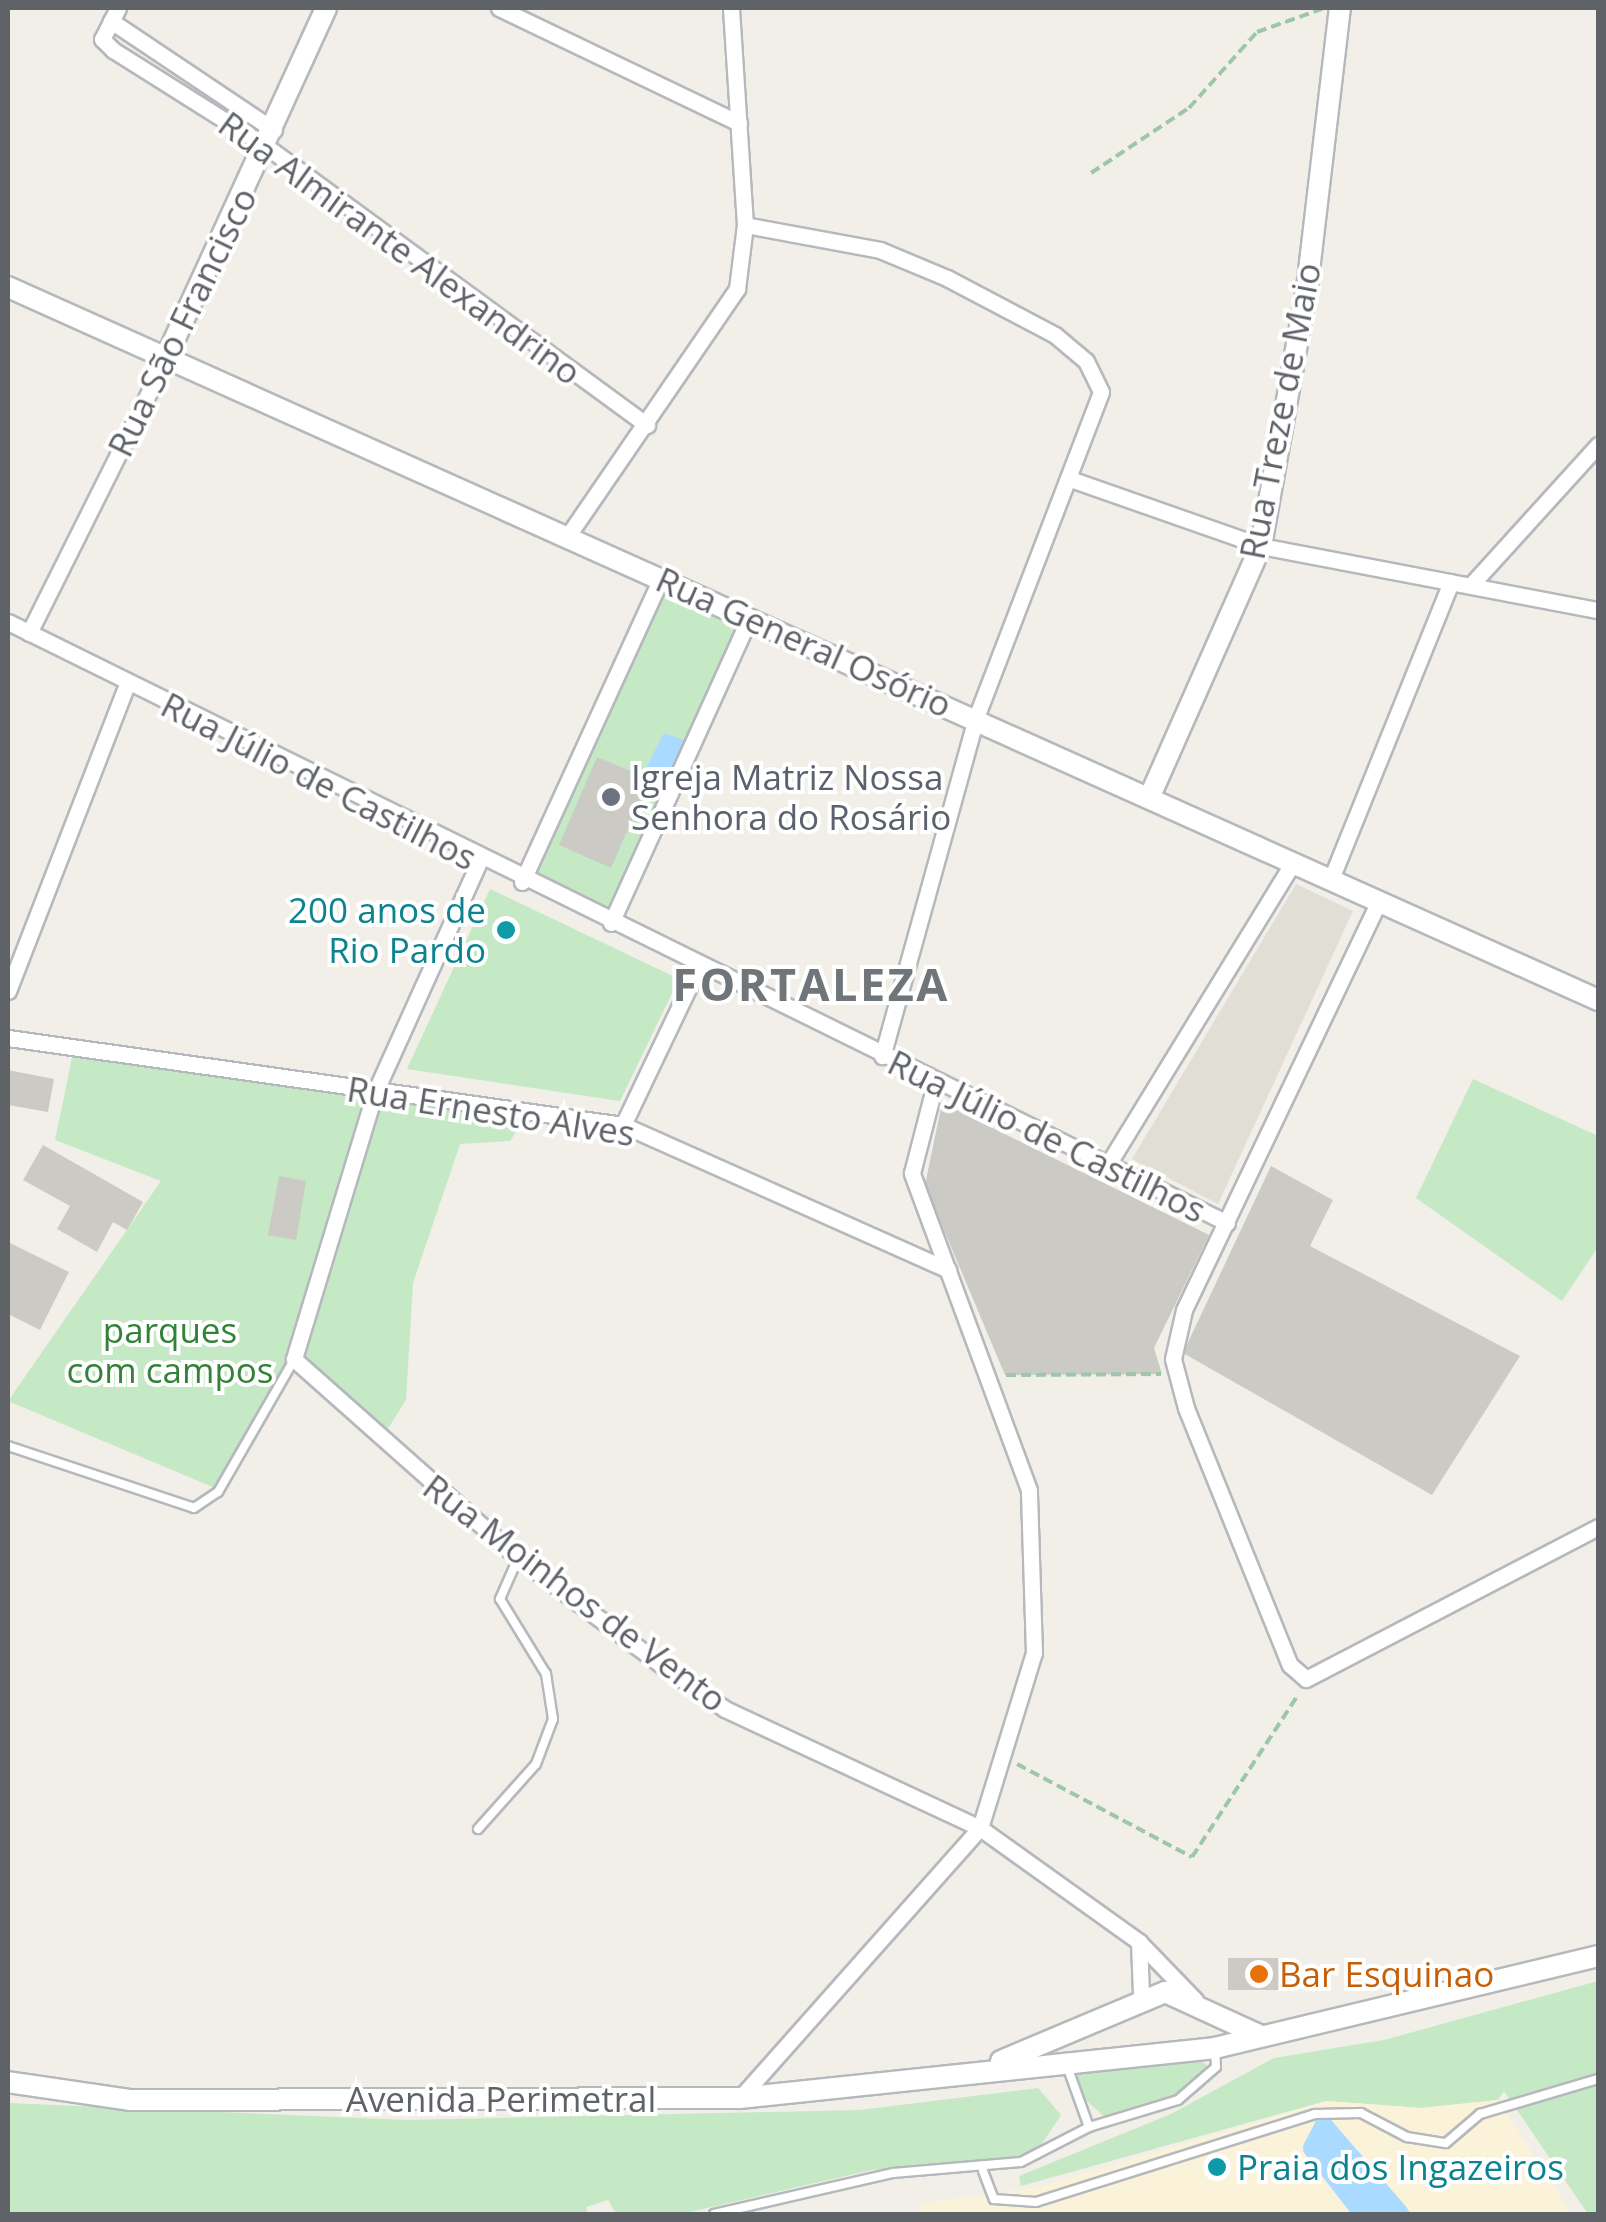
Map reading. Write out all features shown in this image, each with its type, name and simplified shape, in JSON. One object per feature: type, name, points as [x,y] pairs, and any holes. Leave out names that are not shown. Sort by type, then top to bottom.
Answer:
[{"type":"main road","name":"Rua São Francisco","points":[[165,360],[271,139],[326,8]]},
{"type":"main road","name":"Rua Treze de Maio","points":[[1150,796],[1261,546],[1307,288],[1340,8]]},
{"type":"main road","name":"Rua General Osório","points":[[8,287],[1598,1000]]},
{"type":"main road","name":"Avenida Perimetral","points":[[8,2082],[130,2100],[740,2098],[994,2064],[1067,2066],[1215,2048],[1598,1956]]},
{"type":"main road","name":"Avenida Perimetral","points":[[994,2064],[1141,1995]]},
{"type":"main road","points":[[1141,1995],[1194,2000],[1259,2036]]},
{"type":"main road","points":[[1194,2000],[1215,2048]]},
{"type":"main road","points":[[1067,2066],[1061,2050],[1070,2028]]},
{"type":"street","points":[[499,8],[739,123]]},
{"type":"street","points":[[567,537],[721,323],[741,273],[745,225],[732,8]]},
{"type":"street","name":"Rua Almirante Alexandrino","points":[[271,139],[102,39],[115,14],[271,139],[647,425]]},
{"type":"street","points":[[745,225],[880,250],[1055,334],[1086,361],[1101,392],[1073,480],[976,718],[882,1056]]},
{"type":"street","name":"Rua São Francisco","points":[[28,633],[165,360]]},
{"type":"street","points":[[1472,585],[1598,446]]},
{"type":"street","points":[[1073,480],[1261,546],[1598,610]]},
{"type":"street","points":[[522,882],[661,579]]},
{"type":"street","points":[[1331,879],[1451,582]]},
{"type":"street","points":[[611,923],[748,619]]},
{"type":"street","name":"Rua Júlio de Castilhos","points":[[8,622],[479,862],[1227,1223]]},
{"type":"street","points":[[8,991],[127,684]]},
{"type":"street","points":[[294,1359],[376,1092],[479,862]]},
{"type":"street","points":[[1106,1166],[1294,862]]},
{"type":"street","points":[[1379,901],[1174,1338],[1176,1374],[1290,1665],[1306,1678],[1598,1527]]},
{"type":"street","points":[[623,1125],[699,966]]},
{"type":"street","name":"Rua Ernesto Alves","points":[[8,1038],[623,1125],[948,1270]]},
{"type":"street","points":[[740,2098],[980,1828],[1034,1653],[1036,1598],[1029,1490],[912,1173],[934,1084]]},
{"type":"street","name":"Rua Moinhos de Vento","points":[[294,1359],[518,1558],[724,1709],[980,1828],[1139,1942],[1194,2000]]},
{"type":"street","points":[[1139,1942],[1141,1995]]},
{"type":"lane","points":[[8,1446],[194,1508],[218,1492],[294,1359]]},
{"type":"lane","points":[[478,1829],[536,1764],[553,1719],[546,1674],[500,1599],[518,1558]]},
{"type":"lane","points":[[714,2214],[893,2173],[983,2171],[1089,2127],[1178,2100],[1216,2067],[1215,2048]]},
{"type":"lane","points":[[1067,2066],[1089,2127]]},
{"type":"lane","points":[[983,2171],[994,2199],[1036,2202],[1315,2114],[1361,2113],[1407,2137],[1446,2144],[1480,2114],[1598,2078]]},
{"type":"path","points":[[1091,173],[1190,108],[1258,32],[1327,8]]},
{"type":"path","points":[[989,1375],[1176,1374]]},
{"type":"path","points":[[1004,1759],[1192,1857],[1306,1678]]},
{"type":"shaded area","points":[[1296,884],[1353,911],[1218,1204],[1132,1159]]},
{"type":"green space","points":[[663,583],[747,619],[610,921],[523,882]]},
{"type":"green space","points":[[490,889],[679,979],[620,1101],[407,1069]]},
{"type":"green space","name":"parques com campos","points":[[73,1053],[370,1096],[290,1357],[215,1488],[8,1401],[161,1181],[55,1140]]},
{"type":"green space","points":[[1473,1079],[1598,1136],[1598,1247],[1562,1301],[1416,1198]]},
{"type":"green space","points":[[377,1094],[526,1117],[510,1141],[460,1144],[413,1283],[406,1400],[380,1441],[296,1359]]},
{"type":"green space","points":[[1598,1981],[1598,2214],[1588,2214],[1504,2091],[1498,2100],[1421,2108],[1326,2101],[1021,2186],[1019,2176],[1171,2114],[1274,2058],[1384,2040]]},
{"type":"green space","points":[[1196,2057],[1209,2067],[1176,2096],[1107,2119],[1080,2095],[1073,2073]]},
{"type":"green space","points":[[1038,2088],[1061,2115],[1037,2151],[1014,2160],[872,2170],[681,2214],[616,2214],[608,2200],[586,2207],[588,2214],[8,2214],[8,2103],[407,2120],[860,2110]]},
{"type":"sand","name":"Praia dos Ingazeiros","points":[[1498,2100],[1572,2214],[1399,2214],[1324,2128],[1313,2148],[1364,2214],[921,2214],[920,2204],[1040,2187],[1327,2101],[1421,2108]]},
{"type":"water","points":[[664,733],[689,742],[670,782],[644,772]]},
{"type":"water","points":[[1324,2127],[1399,2214],[1364,2214],[1313,2148]]},
{"type":"building","name":"Igreja Matriz Nossa Senhora do Rosário","points":[[597,757],[650,779],[611,868],[559,845]]},
{"type":"building","points":[[8,1070],[54,1079],[48,1112],[8,1105]]},
{"type":"building","points":[[942,1103],[1209,1235],[1154,1348],[1162,1374],[1005,1375],[925,1185]]},
{"type":"building","points":[[43,1145],[143,1202],[127,1230],[113,1222],[97,1252],[57,1229],[70,1206],[23,1180]]},
{"type":"building","points":[[1271,1166],[1333,1200],[1310,1246],[1520,1356],[1432,1495],[1183,1353]]},
{"type":"building","points":[[279,1176],[306,1181],[296,1240],[268,1235]]},
{"type":"building","points":[[8,1242],[69,1272],[40,1330],[8,1314]]},
{"type":"building","name":"Bar Esquinao","points":[[1228,1958],[1289,1958],[1289,1990],[1228,1990]]},
{"type":"waterway","points":[[1364,2214],[1313,2148],[1324,2127],[1399,2214]]},
{"type":"place","name":"Igreja Matriz Nossa Senhora do Rosário","points":[[611,797]]},
{"type":"place","name":"200 anos de Rio Pardo","points":[[506,930]]},
{"type":"place","name":"Bar Esquinao","points":[[1259,1974]]},
{"type":"place","name":"Praia dos Ingazeiros","points":[[1217,2167]]},
{"type":"district","name":"FORTALEZA","points":[[811,984]]}]
